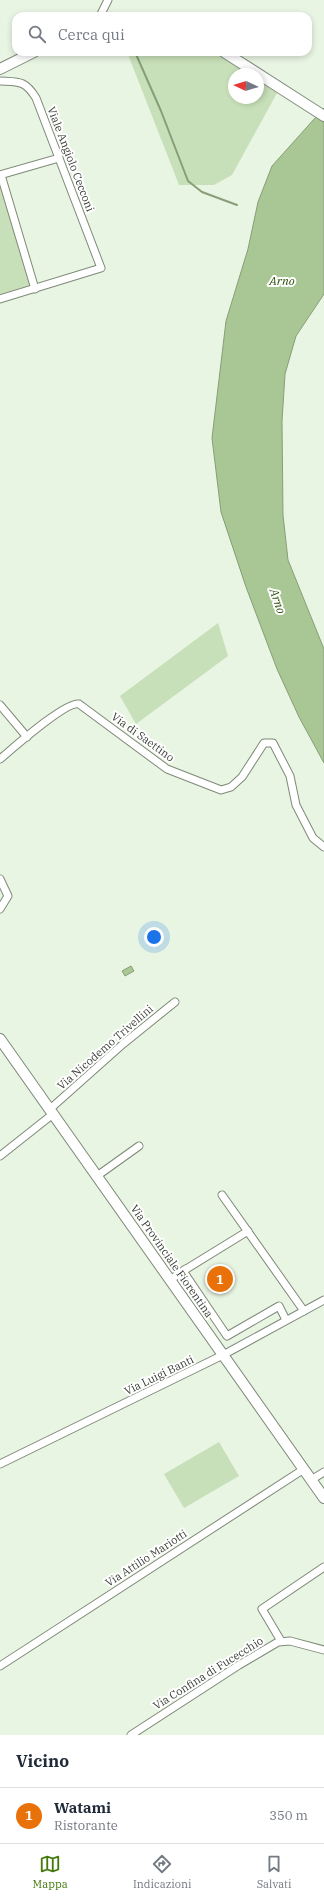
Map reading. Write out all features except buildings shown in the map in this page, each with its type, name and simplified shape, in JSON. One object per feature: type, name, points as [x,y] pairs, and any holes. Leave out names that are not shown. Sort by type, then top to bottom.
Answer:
[{"type":"main road","points":[[0,69],[26,56]]},
{"type":"main road","points":[[230,56],[324,116]]},
{"type":"main road","name":"Via Provinciale Fiorentina","points":[[0,1039],[324,1498]]},
{"type":"street","points":[[102,12],[108,0]]},
{"type":"street","name":"Viale Angiolo Cecconi","points":[[0,81],[22,83],[29,87],[36,98],[101,268],[35,289]]},
{"type":"street","points":[[0,299],[35,289],[0,175],[59,158]]},
{"type":"street","name":"Via di Saettino","points":[[0,759],[68,705],[75,703],[79,704],[167,769],[221,790],[231,787],[242,777],[264,743],[273,743],[290,776],[296,805],[313,838],[324,847]]},
{"type":"street","points":[[0,704],[27,737]]},
{"type":"street","points":[[0,879],[8,896],[0,908]]},
{"type":"street","name":"Via Nicodemo Trivellini","points":[[0,1156],[52,1111],[123,1044],[175,1002]]},
{"type":"street","points":[[97,1176],[139,1146]]},
{"type":"street","points":[[222,1195],[304,1311]]},
{"type":"street","points":[[170,1280],[248,1231]]},
{"type":"street","points":[[183,1271],[228,1336],[279,1306],[286,1320]]},
{"type":"street","name":"Via Luigi Banti","points":[[0,1464],[223,1356],[324,1300]]},
{"type":"street","name":"Via Attilio Mariotti","points":[[0,1666],[304,1469]]},
{"type":"street","points":[[312,1480],[324,1472]]},
{"type":"street","points":[[281,1641],[262,1609],[324,1567]]},
{"type":"street","name":"Via Confina di Fucecchio","points":[[131,1735],[239,1665],[281,1641],[290,1641],[324,1650]]},
{"type":"shaded area","points":[[129,56],[221,56],[239,68],[228,68],[228,104],[264,104],[264,84],[277,93],[232,175],[214,185],[179,185]]},
{"type":"shaded area","points":[[0,175],[35,289],[0,299]]},
{"type":"shaded area","points":[[218,623],[228,656],[136,724],[120,696]]},
{"type":"shaded area","points":[[219,1442],[239,1476],[184,1508],[164,1474]]},
{"type":"water","name":"Arno","points":[[324,108],[324,294],[296,336],[285,374],[282,421],[283,515],[288,560],[324,649],[324,763],[299,717],[277,669],[246,587],[221,512],[212,438],[226,321],[248,249],[258,202],[272,166]]},
{"type":"water","points":[[131,966],[134,971],[125,976],[122,971]]},
{"type":"waterway","points":[[137,56],[161,111],[188,181],[202,192],[237,205]]},
{"type":"place","name":"Watami","points":[[220,1279]]}]
